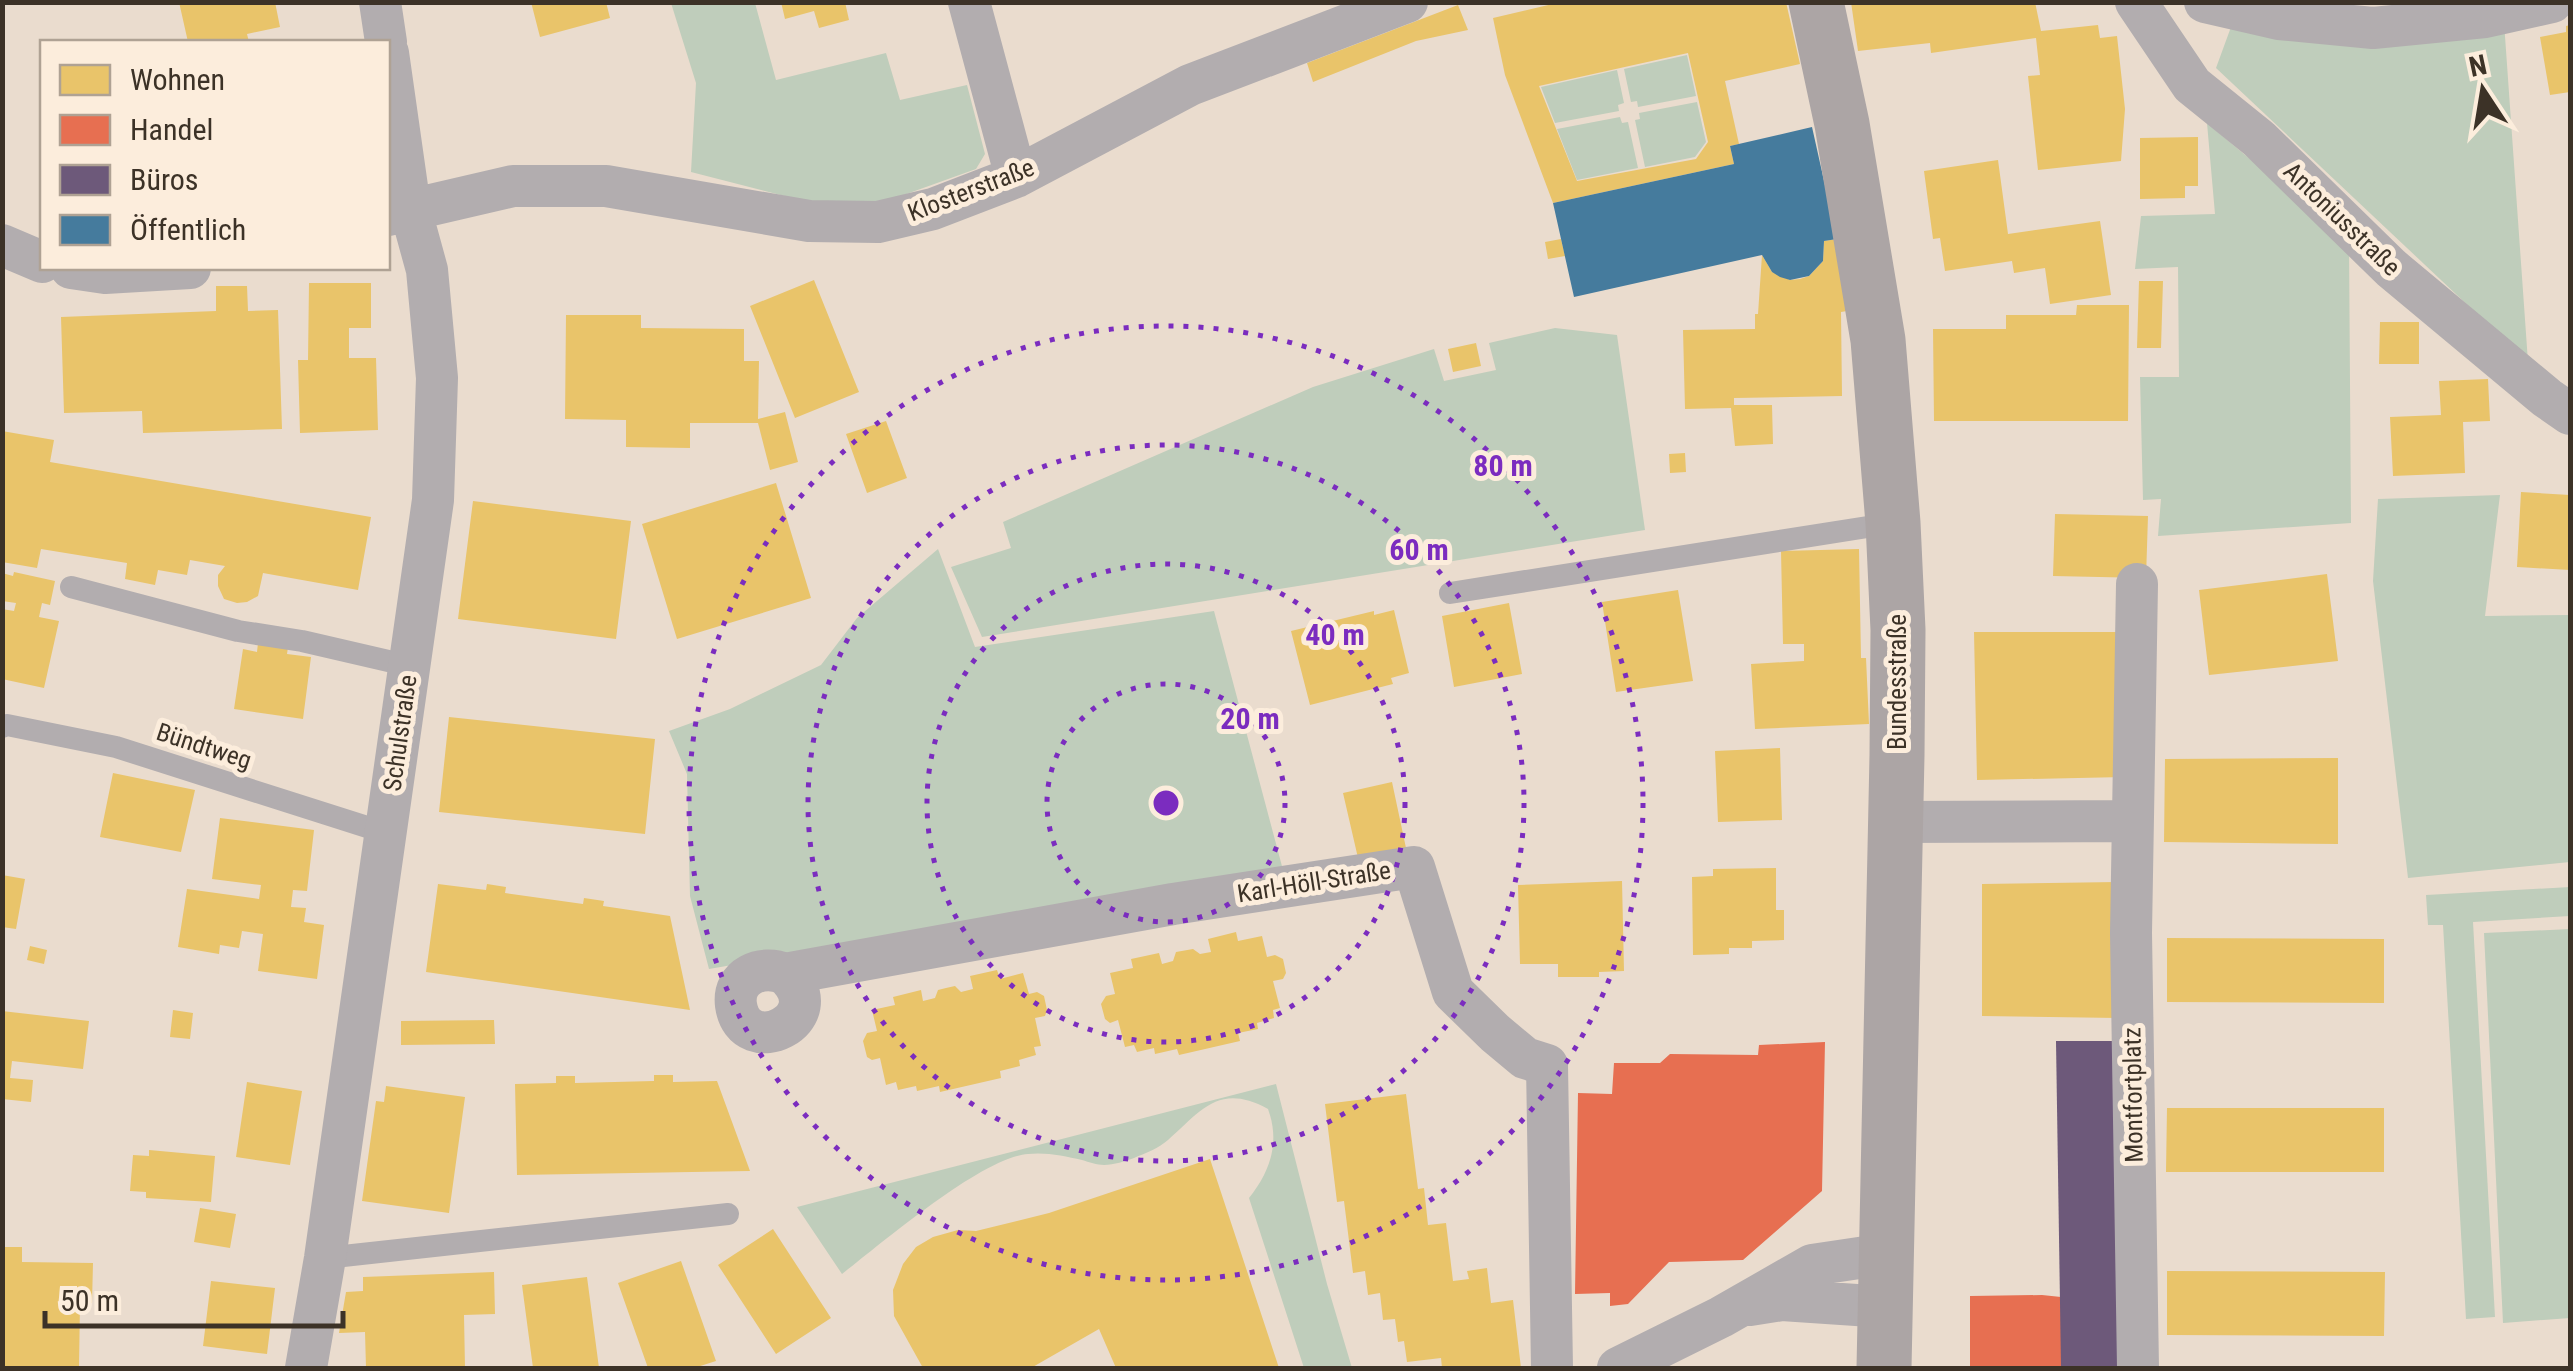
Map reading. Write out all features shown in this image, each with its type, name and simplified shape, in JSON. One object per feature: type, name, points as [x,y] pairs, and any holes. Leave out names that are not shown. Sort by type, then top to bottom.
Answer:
[{"type":"main road","name":"Bundesstraße","points":[[1816,2],[1842,124],[1878,340],[1893,523],[1898,630],[1884,1368]]},
{"type":"street","points":[[380,2],[386,40]]},
{"type":"street","points":[[969,2],[1016,177]]},
{"type":"street","name":"Klosterstraße","points":[[399,212],[513,186],[606,186],[809,222],[878,222],[933,209],[1016,177],[1190,85],[1407,2]]},
{"type":"street","name":"Antoniusstraße","points":[[2136,2],[2192,85],[2259,139],[2391,268],[2570,414]]},
{"type":"street","points":[[2226,5],[2279,19],[2373,28],[2485,17],[2552,2]]},
{"type":"street","name":"Schulstraße","points":[[306,1368],[433,500],[437,378],[427,270],[399,212],[390,82]]},
{"type":"street","points":[[2,244],[40,261]]},
{"type":"street","points":[[85,270],[156,270]]},
{"type":"street","name":"Montfortplatz","points":[[2137,584],[2131,932],[2138,1368]]},
{"type":"street","points":[[1895,822],[2132,821]]},
{"type":"street","name":"Karl-Höll-Straße","points":[[785,974],[1172,904],[1422,865],[1453,992],[1524,1058],[1547,1065],[1552,1368]]},
{"type":"street","points":[[1618,1368],[1740,1307],[1812,1264],[1886,1280]]},
{"type":"lane","points":[[1450,593],[1893,523]]},
{"type":"lane","points":[[71,587],[238,631],[410,666]]},
{"type":"lane","name":"Bündtweg","points":[[2,727],[7,724],[116,747],[386,833]]},
{"type":"lane","points":[[324,1258],[728,1214]]},
{"type":"green space","points":[[671,3],[755,3],[776,80],[886,53],[900,100],[967,85],[985,154],[976,169],[887,201],[804,201],[691,172],[696,83]]},
{"type":"green space","points":[[2504,22],[2528,362],[2216,68],[2231,27]]},
{"type":"green space","points":[[1687,55],[1696,96],[1638,107],[1637,101],[1631,102],[1624,69]]},
{"type":"green space","points":[[1617,70],[1624,103],[1618,105],[1619,111],[1555,123],[1541,87]]},
{"type":"green space","points":[[1697,102],[1706,142],[1695,157],[1645,167],[1635,120],[1640,119],[1639,113]]},
{"type":"green space","points":[[1620,117],[1622,123],[1628,122],[1638,168],[1577,180],[1557,129]]},
{"type":"green space","points":[[2207,123],[2349,242],[2351,523],[2158,536],[2161,499],[2143,500],[2140,377],[2179,377],[2178,267],[2135,269],[2141,216],[2215,214]]},
{"type":"green space","points":[[1555,328],[1617,335],[1645,530],[982,637],[951,567],[1011,548],[1003,522],[1313,387],[1434,349],[1444,381],[1496,370],[1489,343]]},
{"type":"green space","points":[[2500,495],[2485,616],[2570,615],[2570,862],[2408,878],[2373,581],[2378,499]]},
{"type":"green space","points":[[938,549],[975,647],[1214,611],[1283,870],[709,969],[690,896],[687,774],[669,731],[730,709],[821,665],[857,618]]},
{"type":"green space","points":[[2570,887],[2570,916],[2473,922],[2495,1317],[2466,1319],[2443,925],[2428,925],[2426,895]]},
{"type":"green space","points":[[2570,929],[2570,1318],[2503,1323],[2484,933]]},
{"type":"green space","points":[[1276,1084],[1352,1368],[1304,1368],[1249,1198],[1268,1166],[1273,1144],[1268,1109],[1251,1101],[1236,1098],[1212,1104],[1161,1145],[1116,1164],[1042,1154],[1008,1159],[959,1185],[842,1274],[797,1207]]},
{"type":"building: Wohnen","points":[[179,2],[275,2],[280,27],[247,34],[248,40],[188,40]]},
{"type":"building: Wohnen","points":[[531,2],[606,2],[610,18],[540,37]]},
{"type":"building: Wohnen","points":[[781,2],[845,2],[849,20],[819,28],[814,11],[785,19]]},
{"type":"building: Wohnen","points":[[1561,2],[1786,2],[1800,64],[1725,81],[1739,144],[1730,146],[1734,164],[1553,203],[1505,75],[1493,18]],"holes":[[[1688,53],[1708,142],[1696,159],[1577,181],[1539,86]]]},
{"type":"building: Wohnen","points":[[1851,2],[2035,2],[2041,31],[2098,25],[2100,38],[2117,36],[2125,109],[2121,161],[2038,170],[2028,76],[2040,75],[2036,38],[1931,53],[1930,43],[1858,51]]},
{"type":"building: Wohnen","points":[[1458,5],[1468,30],[1416,41],[1313,82],[1307,63]]},
{"type":"building: Wohnen","points":[[2570,25],[2570,92],[2550,95],[2540,37],[2566,32]]},
{"type":"building: Wohnen","points":[[2198,137],[2198,186],[2185,186],[2185,198],[2140,199],[2140,138]]},
{"type":"building: Wohnen","points":[[1998,160],[2008,234],[2100,221],[2111,295],[2050,304],[2045,268],[2014,273],[2012,261],[1945,271],[1940,238],[1933,239],[1924,171]]},
{"type":"building: Wohnen","points":[[1561,239],[1565,256],[1548,259],[1545,242]]},
{"type":"building: Wohnen","points":[[1837,239],[1847,311],[1841,312],[1842,396],[1734,398],[1734,405],[1772,405],[1773,444],[1735,446],[1731,408],[1685,409],[1683,330],[1755,329],[1762,255],[1772,272],[1790,280],[1800,279],[1809,276],[1823,261],[1824,241]]},
{"type":"building: Wohnen","points":[[814,280],[859,392],[795,418],[750,306]]},
{"type":"building: Wohnen","points":[[2139,281],[2163,281],[2161,348],[2137,348]]},
{"type":"building: Wohnen","points":[[309,283],[371,283],[371,328],[349,328],[349,358],[376,358],[378,430],[300,433],[298,360],[308,360]]},
{"type":"building: Wohnen","points":[[216,286],[247,286],[248,311],[278,310],[282,429],[143,433],[142,411],[64,413],[61,317],[216,311]]},
{"type":"building: Wohnen","points":[[2077,305],[2129,305],[2128,421],[1934,421],[1933,329],[2006,329],[2006,315],[2076,315]]},
{"type":"building: Wohnen","points":[[566,315],[641,315],[641,328],[744,329],[744,361],[759,361],[758,419],[785,412],[798,462],[770,470],[758,423],[690,423],[690,448],[626,447],[626,420],[565,419]]},
{"type":"building: Wohnen","points":[[2380,322],[2419,322],[2419,364],[2379,364]]},
{"type":"building: Wohnen","points":[[1476,343],[1481,366],[1453,372],[1448,349]]},
{"type":"building: Wohnen","points":[[2488,379],[2490,421],[2463,422],[2465,473],[2393,476],[2390,417],[2441,415],[2439,381]]},
{"type":"building: Wohnen","points":[[886,421],[907,478],[867,493],[846,434]]},
{"type":"building: Wohnen","points":[[2,431],[54,440],[50,462],[371,517],[358,590],[263,573],[258,596],[237,603],[224,599],[218,586],[218,575],[225,566],[190,560],[187,575],[158,570],[155,585],[125,579],[127,563],[41,549],[37,568],[2,562]]},
{"type":"building: Wohnen","points":[[1685,453],[1686,472],[1670,473],[1669,454]]},
{"type":"building: Wohnen","points":[[776,483],[811,598],[677,639],[642,524]]},
{"type":"building: Wohnen","points":[[2521,492],[2570,495],[2570,570],[2517,567]]},
{"type":"building: Wohnen","points":[[473,501],[631,521],[616,639],[458,619]]},
{"type":"building: Wohnen","points":[[2055,514],[2148,516],[2146,578],[2053,576]]},
{"type":"building: Wohnen","points":[[1859,549],[1861,658],[1866,658],[1869,724],[1755,729],[1751,664],[1804,661],[1804,644],[1783,644],[1781,551]]},
{"type":"building: Wohnen","points":[[14,572],[55,581],[50,605],[42,603],[39,617],[59,621],[44,688],[2,679],[2,609],[14,611],[16,603],[2,601],[2,573],[13,576]]},
{"type":"building: Wohnen","points":[[2327,574],[2338,661],[2209,675],[2199,590]]},
{"type":"building: Wohnen","points":[[1678,590],[1693,681],[1616,692],[1602,602]]},
{"type":"building: Wohnen","points":[[1509,603],[1522,674],[1454,687],[1442,616]]},
{"type":"building: Wohnen","points":[[1394,610],[1409,673],[1391,678],[1393,684],[1310,705],[1291,631],[1374,611],[1374,615]]},
{"type":"building: Wohnen","points":[[1974,632],[2122,632],[2124,777],[1977,780]]},
{"type":"building: Wohnen","points":[[258,643],[288,647],[287,654],[311,657],[303,719],[234,709],[243,649],[257,652]]},
{"type":"building: Wohnen","points":[[449,717],[655,739],[645,834],[439,812]]},
{"type":"building: Wohnen","points":[[1780,748],[1782,820],[1718,822],[1715,751]]},
{"type":"building: Wohnen","points":[[2338,758],[2338,844],[2164,842],[2165,759]]},
{"type":"building: Wohnen","points":[[113,773],[195,790],[181,852],[100,837]]},
{"type":"building: Wohnen","points":[[1392,782],[1406,848],[1358,858],[1343,793]]},
{"type":"building: Wohnen","points":[[220,818],[314,830],[307,891],[293,890],[291,907],[306,908],[304,922],[324,925],[317,979],[258,971],[263,934],[242,931],[239,948],[220,945],[219,954],[178,947],[187,889],[259,899],[261,885],[212,879]]},
{"type":"building: Wohnen","points":[[1776,868],[1776,910],[1784,910],[1784,940],[1752,941],[1752,948],[1729,948],[1729,954],[1693,955],[1692,877],[1713,876],[1713,869]]},
{"type":"building: Wohnen","points":[[2,875],[25,879],[16,929],[2,927]]},
{"type":"building: Wohnen","points":[[1622,881],[1624,971],[1599,972],[1599,977],[1558,977],[1558,964],[1520,964],[1518,885]]},
{"type":"building: Wohnen","points":[[2117,882],[2118,1018],[1982,1016],[1982,884]]},
{"type":"building: Wohnen","points":[[438,884],[486,890],[487,884],[506,887],[505,893],[583,904],[584,898],[604,901],[603,906],[670,916],[690,1010],[426,972]]},
{"type":"building: Wohnen","points":[[1236,932],[1238,941],[1262,936],[1267,957],[1283,959],[1286,973],[1283,979],[1273,981],[1280,1008],[1273,1010],[1274,1018],[1257,1023],[1258,1029],[1238,1033],[1240,1041],[1179,1055],[1177,1049],[1155,1054],[1154,1048],[1137,1052],[1134,1045],[1125,1047],[1118,1020],[1110,1023],[1105,1019],[1101,1004],[1106,996],[1115,994],[1110,973],[1133,968],[1131,959],[1159,953],[1162,964],[1173,961],[1176,952],[1211,952],[1208,939]]},
{"type":"building: Wohnen","points":[[2167,938],[2384,939],[2384,1003],[2167,1002]]},
{"type":"building: Wohnen","points":[[30,946],[47,950],[44,964],[27,960]]},
{"type":"building: Wohnen","points":[[997,970],[1000,979],[1023,973],[1029,994],[1037,992],[1044,996],[1045,1016],[1035,1018],[1041,1046],[1034,1047],[1036,1055],[1019,1060],[1020,1066],[1000,1071],[1001,1078],[940,1092],[939,1086],[917,1091],[916,1086],[898,1090],[896,1082],[886,1085],[880,1058],[867,1057],[863,1041],[867,1033],[877,1031],[872,1010],[895,1005],[893,997],[921,990],[923,1001],[935,998],[938,990],[946,988],[955,986],[961,992],[973,989],[970,976]]},
{"type":"building: Wohnen","points":[[173,1010],[193,1013],[190,1039],[170,1037]]},
{"type":"building: Wohnen","points":[[2,1011],[89,1021],[83,1069],[12,1061],[10,1078],[33,1080],[31,1102],[2,1099]]},
{"type":"building: Wohnen","points":[[494,1020],[495,1044],[401,1045],[401,1021]]},
{"type":"building: Wohnen","points":[[654,1075],[673,1075],[673,1082],[717,1081],[750,1171],[517,1175],[515,1084],[556,1083],[556,1076],[575,1076],[575,1083],[654,1081]]},
{"type":"building: Wohnen","points":[[247,1082],[302,1091],[290,1165],[236,1157]]},
{"type":"building: Wohnen","points":[[386,1086],[465,1097],[449,1213],[362,1201],[376,1101],[384,1102]]},
{"type":"building: Wohnen","points":[[1406,1094],[1418,1189],[1424,1188],[1428,1225],[1446,1223],[1453,1281],[1469,1279],[1467,1271],[1487,1268],[1491,1303],[1513,1300],[1521,1368],[1442,1368],[1441,1358],[1407,1362],[1404,1341],[1398,1342],[1395,1319],[1383,1320],[1380,1293],[1368,1295],[1365,1271],[1353,1273],[1344,1201],[1337,1202],[1325,1104]]},
{"type":"building: Wohnen","points":[[2167,1108],[2384,1108],[2384,1172],[2166,1172]]},
{"type":"building: Wohnen","points":[[149,1150],[215,1156],[211,1202],[146,1198],[146,1192],[130,1191],[133,1155],[149,1156]]},
{"type":"building: Wohnen","points":[[1210,1159],[1279,1368],[1116,1368],[1099,1329],[1031,1368],[923,1368],[894,1316],[893,1290],[903,1264],[916,1247],[958,1230],[976,1231],[1049,1213]]},
{"type":"building: Wohnen","points":[[200,1208],[236,1214],[230,1248],[194,1242]]},
{"type":"building: Wohnen","points":[[773,1229],[831,1318],[776,1354],[718,1265]]},
{"type":"building: Wohnen","points":[[2,1247],[22,1247],[22,1262],[93,1263],[92,1303],[80,1303],[79,1368],[2,1368]]},
{"type":"building: Wohnen","points":[[681,1261],[716,1361],[694,1368],[648,1368],[618,1283]]},
{"type":"building: Wohnen","points":[[2167,1271],[2385,1272],[2384,1336],[2167,1335]]},
{"type":"building: Wohnen","points":[[494,1272],[495,1314],[464,1315],[465,1368],[366,1368],[365,1332],[339,1333],[346,1292],[363,1291],[363,1277]]},
{"type":"building: Wohnen","points":[[587,1277],[599,1368],[533,1368],[522,1285]]},
{"type":"building: Wohnen","points":[[211,1281],[275,1288],[267,1354],[203,1346]]},
{"type":"building: Handel","points":[[1825,1042],[1822,1191],[1743,1260],[1669,1262],[1628,1304],[1610,1306],[1610,1293],[1575,1294],[1578,1093],[1612,1094],[1614,1063],[1660,1063],[1670,1054],[1758,1055],[1759,1045]]},
{"type":"building: Handel","points":[[1970,1296],[2061,1297],[2061,1368],[1970,1368]]},
{"type":"building: Büros","points":[[2056,1041],[2117,1041],[2123,1368],[2061,1368]]},
{"type":"building: Öffentlich","points":[[1812,127],[1837,239],[1824,241],[1823,261],[1809,276],[1790,280],[1780,277],[1772,272],[1762,255],[1574,297],[1553,203],[1734,164],[1730,146]]}]
